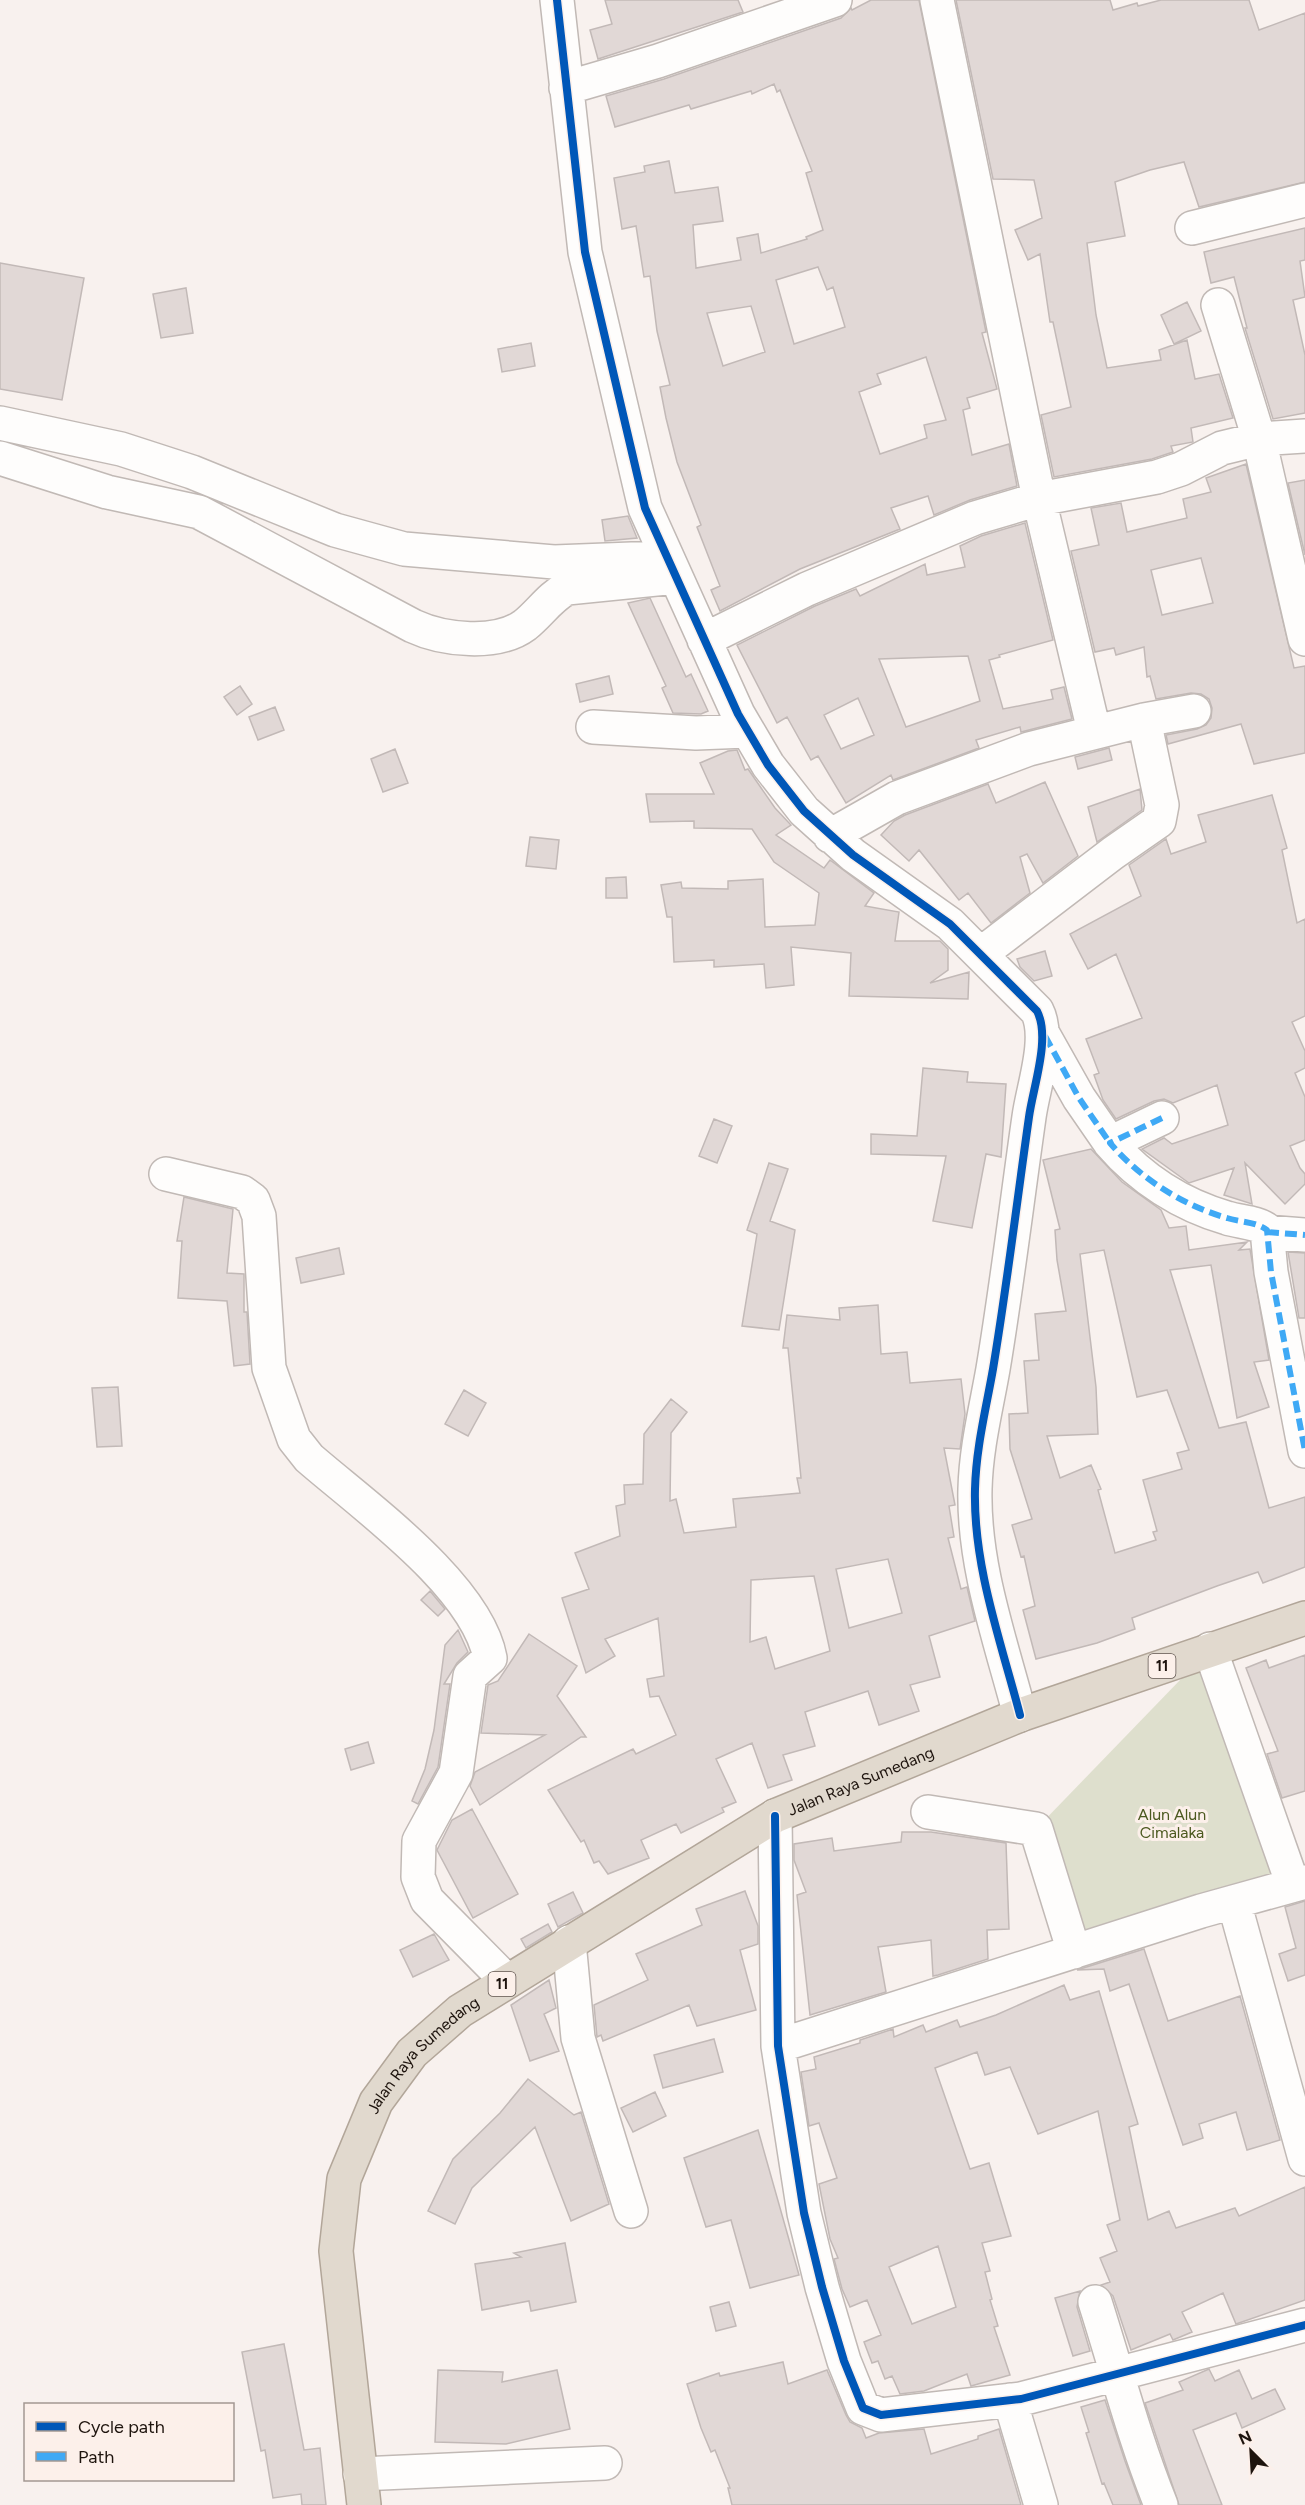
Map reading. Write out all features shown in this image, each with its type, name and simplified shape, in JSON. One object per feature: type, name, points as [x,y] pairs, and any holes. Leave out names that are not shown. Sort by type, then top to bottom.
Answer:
[{"type":"highway","name":"11","points":[[1020,1715],[1305,1618]]},
{"type":"highway","name":"Jalan Raya Sumedang","points":[[362,2489],[336,2251],[344,2179],[376,2102],[412,2053],[460,2011],[775,1816],[1020,1715]]},
{"type":"street","points":[[557,0],[585,252],[645,508],[747,731],[768,765],[804,811],[853,855],[950,924],[982,953],[1037,1011],[1042,1022],[1041,1048],[993,1369],[977,1446],[975,1490],[976,1531],[984,1580],[1020,1715]]},
{"type":"street","points":[[566,88],[658,61],[835,0]]},
{"type":"street","points":[[937,0],[1040,499],[1094,731]]},
{"type":"street","points":[[1192,228],[1305,200]]},
{"type":"street","points":[[1218,305],[1259,439],[1305,639]]},
{"type":"street","points":[[0,423],[121,449],[192,472],[335,530],[404,549],[554,562],[672,567]]},
{"type":"street","points":[[704,640],[807,589],[975,518],[1040,499],[1157,477],[1181,470],[1222,448],[1259,439],[1305,436]]},
{"type":"street","points":[[0,458],[107,492],[199,512],[413,626],[448,638],[461,640],[518,629],[567,588],[672,567]]},
{"type":"street","points":[[830,836],[897,798],[1029,749],[1094,731],[1194,711]]},
{"type":"street","points":[[982,953],[1113,852],[1159,821],[1162,805],[1144,720]]},
{"type":"street","points":[[593,727],[696,733],[747,731]]},
{"type":"street","points":[[1041,1048],[1110,1143],[1147,1178],[1172,1196],[1228,1219],[1262,1227],[1268,1238],[1305,1451]]},
{"type":"street","points":[[1110,1143],[1162,1118]]},
{"type":"street","points":[[166,1174],[242,1192],[253,1200],[259,1216],[269,1368],[294,1439],[309,1458],[441,1574],[484,1635],[490,1658],[470,1676],[456,1773],[419,1841],[418,1877],[427,1900],[507,1981]]},
{"type":"street","points":[[1268,1238],[1305,1235]]},
{"type":"street","points":[[778,2046],[1234,1902],[1299,1884],[1210,1649]]},
{"type":"street","points":[[928,1812],[1036,1829],[1074,1952]]},
{"type":"street","points":[[775,1816],[778,2046],[804,2213],[822,2287],[859,2401],[870,2413],[881,2415],[1010,2400],[1305,2325]]},
{"type":"street","points":[[1234,1902],[1305,2159]]},
{"type":"street","points":[[569,1942],[578,2038],[631,2211]]},
{"type":"street","points":[[1095,2302],[1118,2374],[1136,2442],[1161,2505]]},
{"type":"street","points":[[1010,2400],[1041,2505]]},
{"type":"street","points":[[362,2489],[605,2463]]},
{"type":"green space","name":"Alun Alun Cimalaka","points":[[1210,1649],[1293,1885],[1074,1952],[1036,1829]]},
{"type":"building","points":[[605,0],[738,0],[743,12],[598,59],[590,30],[612,24]]},
{"type":"building","points":[[871,0],[919,0],[986,332],[982,333],[997,389],[967,398],[970,408],[963,410],[972,455],[1009,444],[1017,486],[970,500],[934,515],[928,496],[891,508],[900,529],[800,569],[720,611],[711,590],[720,586],[697,527],[701,525],[677,462],[666,418],[660,387],[670,385],[657,331],[650,276],[644,277],[636,226],[622,229],[614,178],[645,172],[644,166],[669,161],[675,193],[718,187],[723,221],[693,225],[696,268],[741,260],[737,238],[758,234],[761,253],[807,239],[806,237],[823,230],[806,173],[812,171],[780,90],[777,92],[774,84],[752,94],[751,91],[691,109],[689,105],[615,127],[606,96],[664,79],[841,18],[851,8],[852,10]],"holes":[[[818,267],[827,290],[833,287],[845,327],[794,344],[776,280]],[[751,306],[765,352],[723,366],[707,313]],[[926,357],[946,420],[924,425],[927,438],[880,454],[859,392],[881,384],[877,374]]]},
{"type":"building","points":[[956,0],[1110,0],[1113,10],[1137,3],[1138,6],[1161,0],[1249,0],[1259,30],[1305,13],[1305,182],[1199,207],[1184,162],[1150,170],[1115,182],[1125,236],[1087,243],[1096,315],[1107,368],[1161,360],[1159,350],[1187,340],[1195,379],[1219,374],[1233,418],[1191,428],[1193,442],[1171,446],[1173,452],[1152,459],[1054,477],[1041,415],[1071,407],[1053,322],[1050,322],[1040,254],[1028,260],[1015,230],[1042,218],[1034,180],[993,179]]},
{"type":"building","points":[[1305,228],[1305,260],[1300,261],[1305,297],[1293,300],[1305,355],[1305,413],[1273,419],[1245,328],[1247,328],[1234,277],[1211,283],[1204,252]]},
{"type":"building","points":[[0,263],[84,278],[62,400],[0,389]]},
{"type":"building","points":[[186,288],[193,333],[161,338],[153,294]]},
{"type":"building","points":[[1187,302],[1201,331],[1174,344],[1161,315]]},
{"type":"building","points":[[531,343],[535,366],[502,372],[498,349]]},
{"type":"building","points":[[1246,464],[1294,668],[1305,666],[1305,753],[1254,764],[1241,724],[1168,744],[1166,735],[1206,725],[1211,718],[1212,708],[1209,699],[1201,694],[1191,693],[1156,699],[1150,676],[1147,677],[1144,647],[1116,655],[1114,648],[1095,652],[1071,551],[1099,545],[1091,508],[1121,503],[1127,532],[1187,518],[1183,499],[1211,492],[1206,478]],"holes":[[[1201,558],[1213,603],[1162,615],[1151,570]]]},
{"type":"building","points":[[1305,480],[1305,555],[1288,483]]},
{"type":"building","points":[[628,516],[637,538],[605,541],[602,520]]},
{"type":"building","points":[[1025,523],[1053,640],[989,660],[1003,709],[1053,699],[1051,690],[1064,687],[1072,719],[1021,732],[1020,727],[976,740],[979,748],[893,780],[891,775],[846,803],[818,756],[811,760],[787,717],[777,723],[737,645],[815,606],[856,589],[860,596],[925,564],[927,575],[965,567],[960,546],[981,536]],"holes":[[[968,656],[980,701],[906,727],[879,659]],[[858,698],[874,735],[841,749],[824,715]]]},
{"type":"building","points":[[650,598],[686,677],[691,674],[708,711],[701,714],[673,713],[662,688],[666,686],[628,603]]},
{"type":"building","points":[[609,676],[613,694],[580,702],[576,684]]},
{"type":"building","points":[[240,686],[252,704],[237,715],[224,697]]},
{"type":"building","points":[[275,707],[284,730],[258,740],[249,717]]},
{"type":"building","points":[[1109,748],[1112,760],[1078,769],[1075,757]]},
{"type":"building","points":[[395,749],[408,783],[383,792],[371,759]]},
{"type":"building","points":[[737,750],[745,770],[748,769],[775,808],[791,825],[776,835],[824,868],[830,860],[874,893],[865,906],[899,912],[895,941],[940,941],[948,949],[948,970],[930,983],[969,972],[968,999],[849,996],[851,953],[791,947],[794,985],[766,988],[764,964],[714,967],[714,960],[674,962],[672,917],[667,917],[661,885],[681,882],[682,888],[728,889],[728,881],[763,879],[765,927],[815,925],[819,893],[774,862],[752,829],[694,828],[694,821],[650,822],[646,794],[714,794],[700,763],[728,751]]},
{"type":"building","points":[[1045,782],[1078,856],[1043,883],[1027,854],[1020,857],[1030,893],[991,923],[968,893],[959,900],[919,850],[909,861],[881,835],[894,821],[905,815],[988,784],[996,803]]},
{"type":"building","points":[[1140,789],[1142,810],[1097,842],[1088,807]]},
{"type":"building","points":[[1272,795],[1287,848],[1282,850],[1297,923],[1305,919],[1305,1016],[1292,1022],[1305,1051],[1305,1068],[1295,1073],[1305,1097],[1305,1140],[1290,1146],[1305,1174],[1305,1184],[1285,1204],[1245,1163],[1252,1204],[1224,1195],[1234,1168],[1189,1183],[1142,1149],[1164,1138],[1172,1144],[1228,1125],[1217,1085],[1173,1103],[1164,1099],[1154,1101],[1116,1119],[1103,1100],[1094,1075],[1099,1073],[1086,1039],[1142,1018],[1116,954],[1088,969],[1070,934],[1141,896],[1129,865],[1166,839],[1171,854],[1206,842],[1198,815]]},
{"type":"building","points":[[530,837],[559,840],[556,869],[526,866]]},
{"type":"building","points":[[626,877],[627,898],[606,898],[606,878]]},
{"type":"building","points":[[1045,951],[1052,976],[1034,981],[1020,967],[1017,959]]},
{"type":"building","points":[[923,1068],[968,1072],[967,1082],[1006,1084],[1001,1157],[986,1154],[972,1228],[933,1221],[946,1156],[871,1154],[871,1134],[917,1136]]},
{"type":"building","points":[[714,1119],[732,1126],[717,1163],[699,1156]]},
{"type":"building","points":[[1091,1149],[1122,1182],[1161,1210],[1169,1228],[1186,1226],[1189,1250],[1247,1242],[1239,1250],[1250,1249],[1269,1360],[1254,1362],[1269,1407],[1237,1418],[1211,1265],[1170,1270],[1219,1428],[1246,1422],[1269,1508],[1305,1497],[1305,1567],[1263,1583],[1258,1572],[1217,1586],[1132,1618],[1135,1629],[1097,1643],[1036,1659],[1023,1610],[1035,1606],[1024,1556],[1021,1557],[1012,1525],[1032,1519],[1010,1449],[1009,1414],[1028,1413],[1024,1361],[1039,1360],[1035,1314],[1066,1311],[1057,1260],[1055,1230],[1060,1229],[1043,1160]],"holes":[[[1104,1250],[1137,1397],[1167,1390],[1189,1450],[1177,1453],[1182,1469],[1143,1480],[1157,1531],[1153,1532],[1156,1540],[1115,1553],[1098,1490],[1101,1489],[1091,1465],[1060,1478],[1047,1436],[1098,1434],[1096,1387],[1080,1254]]]},
{"type":"building","points":[[769,1163],[788,1169],[770,1221],[795,1230],[779,1330],[742,1326],[757,1234],[747,1230]]},
{"type":"building","points":[[184,1197],[233,1209],[227,1273],[244,1274],[244,1312],[247,1312],[250,1364],[234,1366],[227,1301],[178,1298],[182,1241],[177,1241]]},
{"type":"building","points":[[339,1248],[344,1274],[301,1283],[296,1258]]},
{"type":"building","points":[[1288,1252],[1305,1253],[1305,1318],[1299,1318]]},
{"type":"building","points":[[878,1305],[881,1354],[907,1352],[910,1383],[961,1379],[965,1414],[960,1449],[944,1448],[955,1505],[949,1506],[954,1537],[948,1538],[961,1589],[967,1587],[975,1621],[929,1636],[940,1677],[910,1685],[919,1711],[879,1725],[868,1691],[805,1712],[815,1746],[783,1755],[792,1780],[768,1788],[752,1743],[716,1759],[736,1802],[722,1808],[724,1812],[681,1833],[676,1824],[641,1840],[649,1858],[608,1874],[599,1861],[594,1863],[584,1840],[581,1842],[548,1790],[633,1749],[636,1754],[676,1735],[659,1696],[650,1697],[647,1679],[664,1676],[658,1618],[605,1639],[615,1656],[586,1673],[562,1598],[589,1589],[575,1553],[620,1536],[616,1506],[625,1504],[624,1485],[643,1484],[644,1434],[671,1399],[687,1412],[671,1433],[670,1501],[676,1499],[684,1533],[736,1527],[733,1499],[800,1493],[797,1478],[801,1478],[788,1348],[783,1348],[787,1315],[840,1320],[839,1308]],"holes":[[[888,1559],[902,1613],[849,1628],[836,1569]],[[814,1576],[830,1651],[775,1669],[766,1637],[750,1642],[751,1580]]]},
{"type":"building","points":[[118,1387],[122,1446],[97,1447],[92,1388]]},
{"type":"building","points":[[464,1390],[486,1403],[468,1436],[445,1424]]},
{"type":"building","points":[[430,1591],[445,1609],[438,1616],[421,1600]]},
{"type":"building","points":[[458,1630],[468,1652],[457,1663],[444,1684],[450,1684],[438,1767],[418,1804],[412,1801],[425,1769],[434,1730],[445,1645]]},
{"type":"building","points":[[529,1634],[577,1666],[557,1696],[586,1737],[581,1737],[480,1805],[470,1786],[475,1772],[545,1735],[481,1733],[488,1685],[498,1681]]},
{"type":"building","points":[[1305,1655],[1305,1791],[1282,1798],[1267,1754],[1278,1751],[1246,1668],[1266,1660],[1269,1668]]},
{"type":"building","points":[[368,1742],[374,1763],[351,1770],[345,1749]]},
{"type":"building","points":[[472,1809],[518,1894],[473,1918],[437,1850],[452,1820]]},
{"type":"building","points":[[902,1832],[931,1832],[1006,1843],[1009,1929],[987,1930],[988,1959],[933,1976],[931,1940],[878,1947],[886,1992],[810,2015],[797,1895],[806,1892],[794,1860],[794,1844],[832,1838],[834,1851],[901,1842]]},
{"type":"building","points":[[745,1891],[758,1926],[758,1944],[740,1950],[756,2010],[697,2026],[689,2005],[603,2041],[601,2035],[597,2037],[594,2005],[648,1980],[636,1954],[702,1925],[696,1909]]},
{"type":"building","points":[[573,1892],[583,1913],[558,1927],[548,1904]]},
{"type":"building","points":[[1305,1901],[1305,1975],[1288,1981],[1279,1954],[1296,1948],[1285,1907]]},
{"type":"building","points":[[548,1924],[552,1932],[526,1948],[521,1939]]},
{"type":"building","points":[[434,1934],[449,1960],[413,1977],[400,1950]]},
{"type":"building","points":[[1144,1949],[1168,2021],[1240,1996],[1280,2140],[1247,2150],[1236,2112],[1199,2124],[1203,2138],[1183,2145],[1129,1984],[1110,1991],[1104,1969],[1077,1970]]},
{"type":"building","points":[[549,1980],[556,2008],[544,2014],[559,2051],[530,2061],[511,2005]]},
{"type":"building","points":[[1064,1985],[1070,2000],[1099,1991],[1138,2124],[1129,2127],[1148,2220],[1169,2211],[1176,2228],[1235,2208],[1239,2216],[1305,2187],[1305,2300],[1236,2324],[1223,2293],[1182,2312],[1192,2332],[1173,2340],[1170,2334],[1131,2350],[1113,2296],[1101,2285],[1110,2282],[1100,2258],[1117,2251],[1107,2225],[1120,2220],[1098,2111],[1038,2134],[1010,2067],[985,2075],[977,2052],[935,2068],[970,2169],[989,2163],[1011,2236],[982,2243],[990,2271],[985,2272],[992,2299],[990,2300],[998,2326],[994,2327],[1010,2375],[971,2386],[967,2374],[924,2391],[900,2394],[892,2376],[885,2379],[878,2361],[872,2363],[864,2342],[881,2335],[867,2300],[850,2307],[842,2289],[834,2259],[838,2258],[830,2239],[819,2184],[837,2178],[819,2123],[809,2126],[801,2072],[816,2069],[814,2057],[860,2043],[860,2040],[893,2029],[894,2037],[923,2025],[926,2032],[957,2020],[960,2027],[996,2015]],"holes":[[[938,2246],[956,2307],[912,2324],[889,2267]]]},
{"type":"building","points":[[714,2039],[723,2072],[663,2088],[654,2055]]},
{"type":"building","points":[[528,2079],[574,2115],[581,2112],[609,2204],[571,2221],[535,2127],[472,2188],[455,2224],[428,2211],[453,2159],[500,2113]]},
{"type":"building","points":[[655,2092],[666,2116],[633,2132],[621,2108]]},
{"type":"building","points":[[758,2130],[799,2275],[750,2288],[731,2220],[706,2227],[684,2158]]},
{"type":"building","points":[[565,2243],[576,2302],[531,2311],[529,2301],[482,2310],[475,2264],[521,2257],[514,2253]]},
{"type":"building","points":[[1080,2291],[1077,2307],[1090,2351],[1073,2356],[1055,2298]]},
{"type":"building","points":[[729,2302],[736,2326],[716,2331],[710,2307]]},
{"type":"building","points":[[284,2344],[304,2450],[320,2448],[326,2505],[302,2505],[301,2494],[273,2498],[265,2450],[261,2451],[242,2352]]},
{"type":"building","points":[[783,2362],[788,2384],[827,2370],[850,2422],[862,2428],[866,2438],[879,2433],[924,2429],[931,2454],[978,2439],[978,2436],[999,2429],[1021,2505],[732,2505],[728,2488],[730,2488],[715,2450],[711,2452],[701,2428],[687,2384],[719,2373],[720,2376]]},
{"type":"building","points":[[1209,2369],[1215,2381],[1239,2370],[1252,2399],[1275,2389],[1285,2409],[1242,2428],[1236,2413],[1193,2430],[1222,2505],[1179,2505],[1145,2403],[1183,2390],[1179,2382]]},
{"type":"building","points":[[438,2370],[503,2372],[502,2382],[557,2370],[570,2429],[506,2444],[435,2442]]},
{"type":"building","points":[[1105,2400],[1141,2505],[1113,2505],[1104,2483],[1102,2484],[1086,2433],[1089,2432],[1081,2407]]},
{"type":"marked path","points":[[1045,1036],[1079,1098],[1110,1143]]},
{"type":"marked path","points":[[1162,1118],[1110,1143],[1135,1168],[1178,1198],[1210,1213],[1258,1225],[1267,1230],[1271,1272],[1305,1451]]},
{"type":"marked path","points":[[1267,1232],[1305,1235]]},
{"type":"cycle path","points":[[557,0],[585,252],[645,508],[738,714],[768,765],[804,811],[853,855],[950,924],[1037,1011],[1041,1022],[1040,1063],[1029,1117],[998,1337],[979,1444],[975,1489],[983,1575],[1020,1715]]},
{"type":"cycle path","points":[[775,1816],[778,2046],[804,2213],[822,2287],[844,2361],[863,2408],[881,2415],[1021,2399],[1305,2325]]}]
